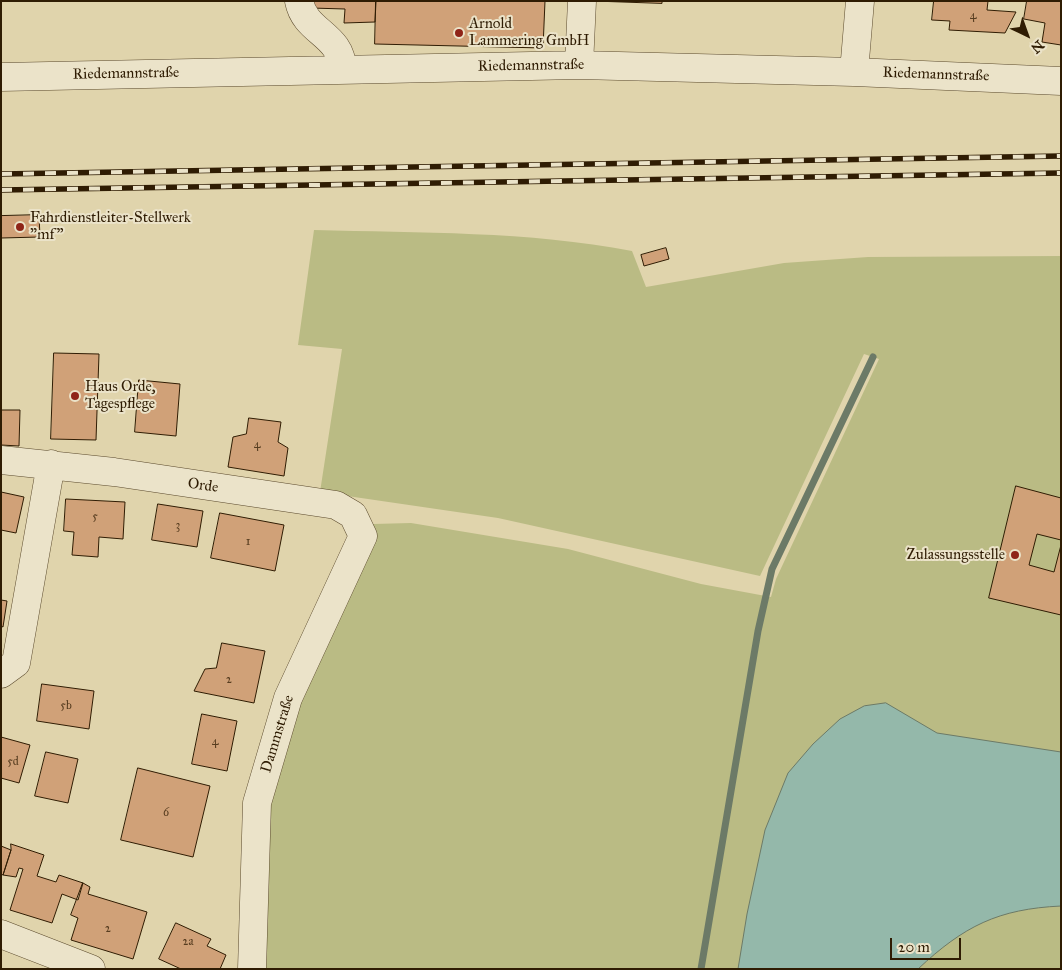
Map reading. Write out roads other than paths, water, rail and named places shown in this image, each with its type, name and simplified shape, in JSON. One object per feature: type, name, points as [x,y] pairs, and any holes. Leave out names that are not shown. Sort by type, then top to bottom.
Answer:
[{"type":"street","points":[[299,1],[301,13],[335,46],[342,58],[342,69]]},
{"type":"street","points":[[580,65],[582,1]]},
{"type":"street","points":[[854,72],[860,1]]},
{"type":"street","name":"Riedemannstraße","points":[[1,77],[580,65],[854,72],[1061,81]]},
{"type":"street","name":"Orde","points":[[1,460],[51,464],[336,505],[353,515]]},
{"type":"street","points":[[1,674],[16,663],[51,464]]},
{"type":"street","name":"Dammstraße","points":[[252,969],[257,803],[288,698],[363,536],[353,515]]},
{"type":"street","points":[[1,934],[91,969]]},
{"type":"waterway","points":[[701,969],[758,631],[772,569],[873,357]]},
{"type":"railway","points":[[1,174],[1061,156]]},
{"type":"railway","points":[[1,190],[1061,173]]},
{"type":"place","name":"Arnold Lammering GmbH","points":[[459,33]]},
{"type":"place","name":"Fahrdienstleiter-Stellwerk \"mf\"","points":[[20,227]]},
{"type":"place","name":"Haus Orde, Tagespflege","points":[[75,396]]},
{"type":"place","name":"Zulassungsstelle","points":[[1015,555]]}]
